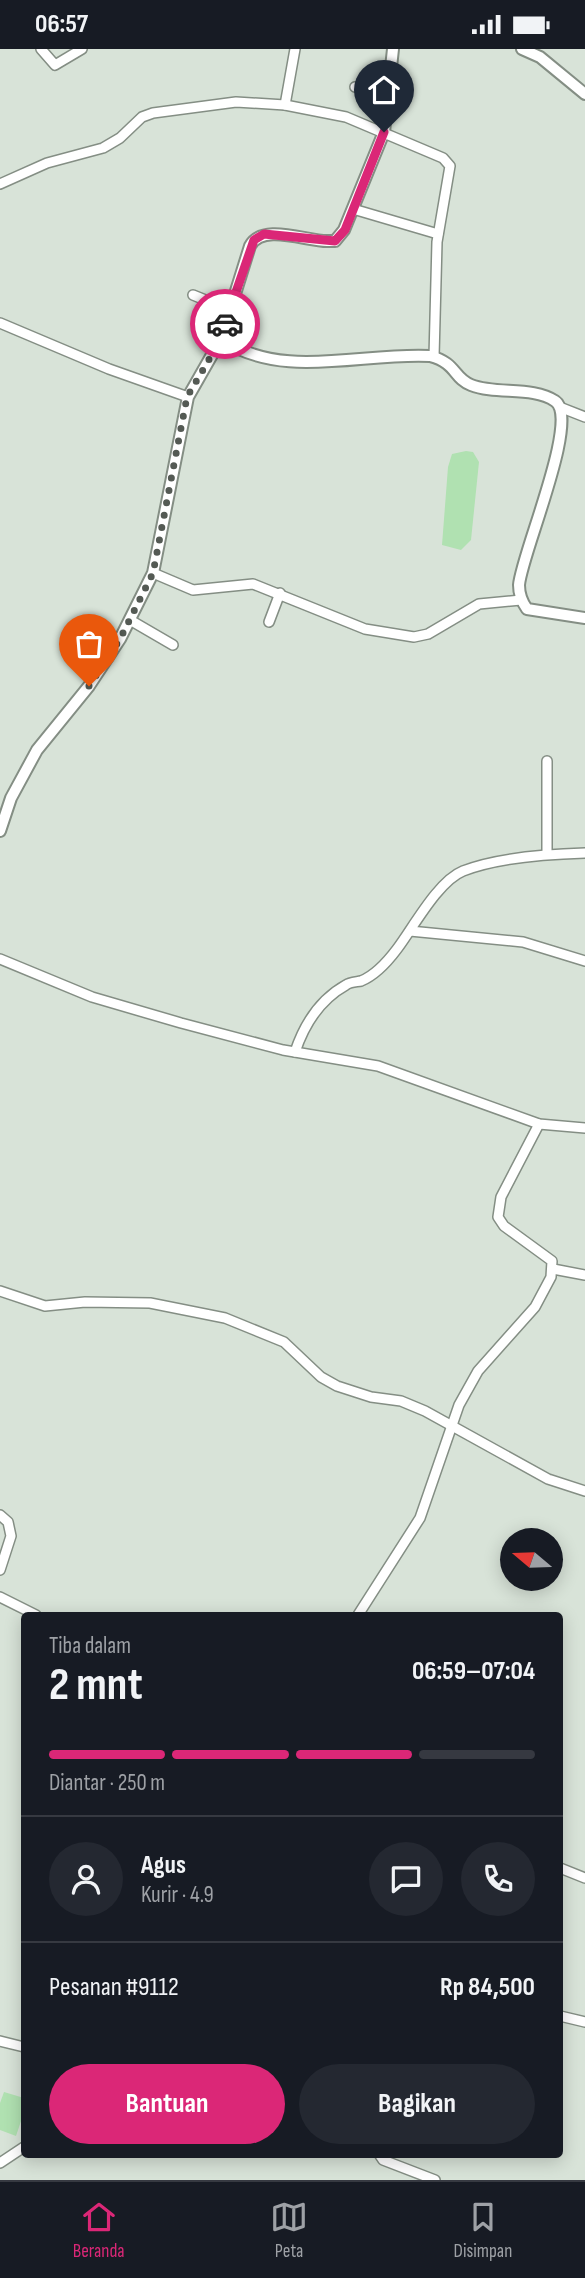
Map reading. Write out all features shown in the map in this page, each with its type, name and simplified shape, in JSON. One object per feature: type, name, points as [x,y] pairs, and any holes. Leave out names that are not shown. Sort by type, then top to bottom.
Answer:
[{"type":"street","points":[[41,49],[55,65],[79,49]]},
{"type":"street","points":[[285,105],[295,49]]},
{"type":"street","points":[[0,831],[11,798],[37,750],[89,686],[130,620],[153,573],[187,397],[221,339],[254,240],[264,234],[335,241],[345,230],[384,132],[393,49]]},
{"type":"street","points":[[522,49],[540,57],[585,94]]},
{"type":"street","points":[[355,87],[390,91]]},
{"type":"street","points":[[0,184],[47,163],[103,148],[120,138],[142,117],[153,113],[236,102],[285,105],[346,117],[384,132],[447,161],[449,173],[438,234],[434,357]]},
{"type":"street","points":[[354,209],[438,234]]},
{"type":"street","points":[[193,295],[230,310]]},
{"type":"street","points":[[0,323],[108,369],[187,397]]},
{"type":"street","points":[[221,339],[248,353],[313,363],[412,355],[434,357],[447,360],[466,383],[552,398],[562,408],[585,418]]},
{"type":"street","points":[[562,408],[541,517],[521,574],[521,600],[527,609],[538,613],[585,618]]},
{"type":"street","points":[[153,573],[193,590],[254,584],[365,629],[414,637],[428,634],[479,604],[521,600]]},
{"type":"street","points":[[269,622],[280,593]]},
{"type":"street","points":[[130,620],[173,645]]},
{"type":"street","points":[[547,761],[547,854]]},
{"type":"street","points":[[295,1052],[307,1022],[319,1006],[346,985],[363,980],[376,972],[410,932],[426,907],[461,871],[547,854],[585,853]]},
{"type":"street","points":[[410,932],[523,943],[585,961]]},
{"type":"street","points":[[0,958],[92,997],[295,1052],[378,1066],[539,1124],[585,1128]]},
{"type":"street","points":[[360,1612],[420,1518],[458,1405],[478,1371],[535,1307],[553,1269],[552,1261],[504,1226],[498,1217],[501,1197],[539,1124]]},
{"type":"street","points":[[553,1269],[585,1275]]},
{"type":"street","points":[[0,1291],[45,1305],[85,1302],[150,1303],[225,1318],[284,1342],[321,1377],[337,1386],[362,1395],[401,1401],[548,1479],[585,1491]]},
{"type":"street","points":[[0,1515],[8,1522],[10,1536],[0,1570]]},
{"type":"street","points":[[0,1597],[30,1612]]},
{"type":"street","points":[[563,1869],[585,1878]]},
{"type":"street","points":[[563,2017],[585,2022]]},
{"type":"street","points":[[0,2041],[21,2046]]},
{"type":"street","points":[[0,2163],[21,2149]]},
{"type":"street","points":[[382,2158],[408,2175],[435,2180]]},
{"type":"green space","points":[[473,452],[479,462],[471,540],[461,550],[442,545],[448,467],[452,454]]},
{"type":"green space","points":[[4,2092],[21,2097],[21,2121],[16,2136],[0,2130],[0,2103]]},
{"type":"way so far","points":[[89,686],[120,639],[153,573],[187,397],[202,367],[221,339],[225,324]]},
{"type":"route","points":[[225,324],[250,246],[259,236],[264,234],[312,241],[335,241],[345,230],[384,132]]}]
